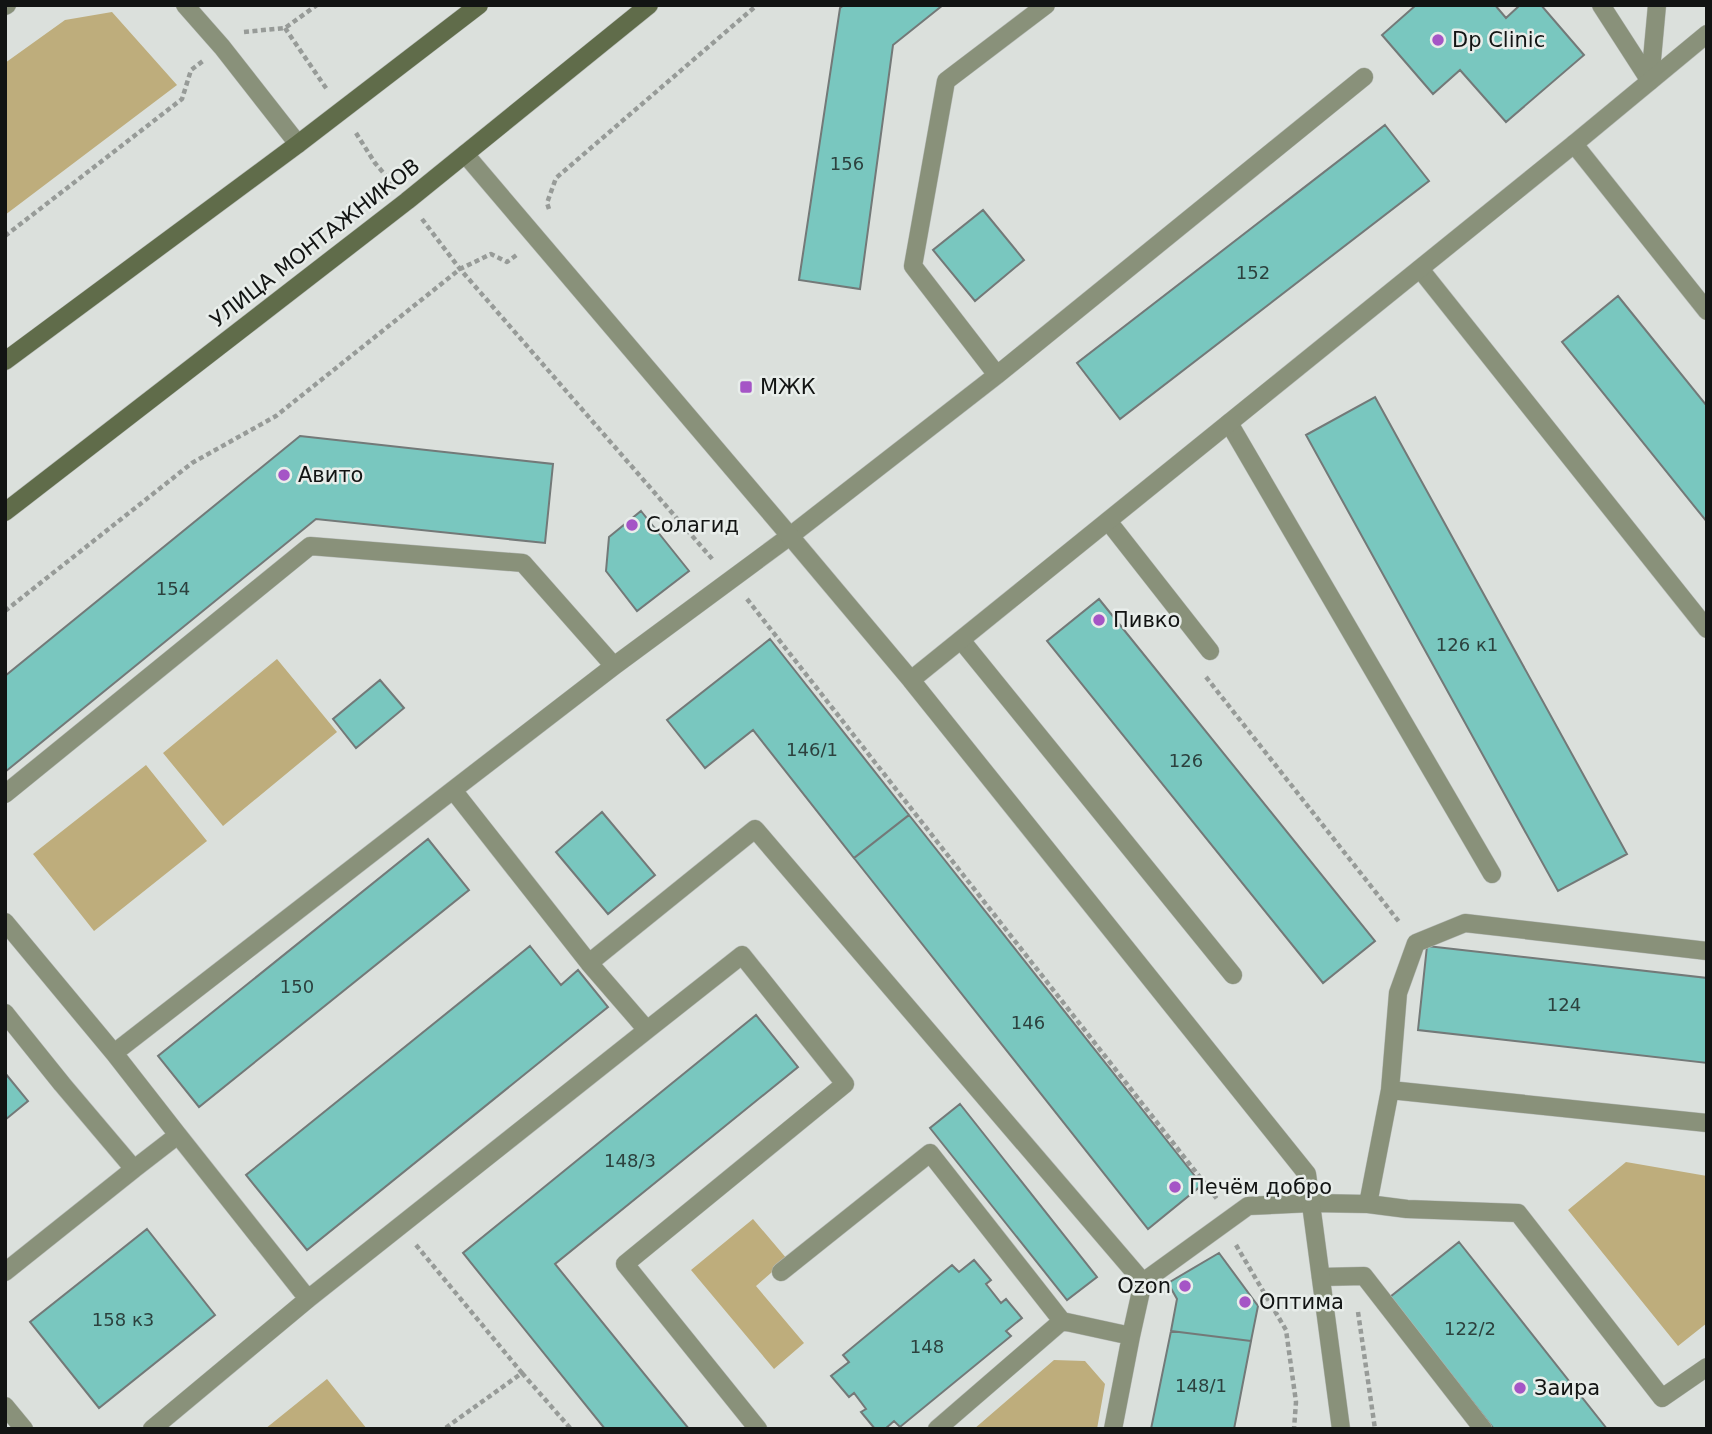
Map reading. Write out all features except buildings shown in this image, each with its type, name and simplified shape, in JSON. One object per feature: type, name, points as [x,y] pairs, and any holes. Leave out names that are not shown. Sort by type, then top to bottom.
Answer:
[{"type":"main road","points":[[5,361],[298,144],[479,5]]},
{"type":"main road","name":"УЛИЦА МОНТАЖНИКОВ","points":[[5,512],[407,201],[649,5]]},
{"type":"street","points":[[185,5],[222,47],[298,144]]},
{"type":"street","points":[[997,375],[914,266],[946,80],[1046,5]]},
{"type":"street","points":[[1601,5],[1650,81]]},
{"type":"street","points":[[1650,81],[1657,5]]},
{"type":"street","points":[[911,680],[1707,34]]},
{"type":"street","points":[[114,1053],[614,666],[790,536],[997,375],[1364,77]]},
{"type":"street","points":[[1574,144],[1707,311]]},
{"type":"street","points":[[465,154],[911,680],[1307,1174],[1341,1429]]},
{"type":"street","points":[[1420,269],[1707,629]]},
{"type":"street","points":[[1229,423],[1492,874]]},
{"type":"street","points":[[1108,521],[1210,651]]},
{"type":"street","points":[[5,794],[310,546],[523,563],[614,666]]},
{"type":"street","points":[[961,640],[1233,975]]},
{"type":"street","points":[[453,790],[589,963],[647,1030]]},
{"type":"street","points":[[589,963],[755,829],[1143,1282]]},
{"type":"street","points":[[5,922],[114,1053],[308,1299]]},
{"type":"street","points":[[1368,1204],[1390,1090],[1398,993],[1416,943],[1465,923],[1707,951]]},
{"type":"street","points":[[152,1429],[400,1225],[742,956],[845,1084],[625,1264],[758,1429]]},
{"type":"street","points":[[5,1013],[134,1169]]},
{"type":"street","points":[[1390,1090],[1707,1123]]},
{"type":"street","points":[[5,1272],[178,1135]]},
{"type":"street","points":[[780,1272],[930,1153],[1062,1321],[1130,1336]]},
{"type":"street","points":[[1113,1429],[1143,1282],[1248,1206],[1312,1202],[1518,1213],[1662,1398],[1707,1367]]},
{"type":"street","points":[[1321,1277],[1364,1276],[1483,1429]]},
{"type":"street","points":[[937,1429],[1062,1321]]},
{"type":"street","points":[[5,1406],[24,1429]]},
{"type":"path","points":[[5,236],[182,100],[191,70],[222,47],[246,31],[285,28],[317,5]]},
{"type":"path","points":[[5,611],[192,463],[276,416],[460,269],[491,254],[507,262],[537,240],[555,225],[547,204],[556,178],[757,5]]},
{"type":"path","points":[[285,28],[375,163],[460,269],[731,580],[1222,1206],[1228,1231],[1286,1330],[1296,1402],[1294,1429]]},
{"type":"path","points":[[1210,651],[1200,668],[1416,943]]},
{"type":"path","points":[[400,1225],[571,1429]]},
{"type":"path","points":[[1352,1276],[1375,1429]]},
{"type":"path","points":[[444,1429],[522,1373]]},
{"type":"shaded area","points":[[112,12],[177,85],[5,215],[5,63],[65,20]]},
{"type":"shaded area","points":[[277,659],[337,732],[223,826],[163,753]]},
{"type":"shaded area","points":[[146,765],[207,841],[94,931],[33,854]]},
{"type":"shaded area","points":[[1626,1162],[1707,1176],[1707,1323],[1678,1346],[1568,1210]]},
{"type":"shaded area","points":[[753,1219],[787,1259],[756,1286],[804,1343],[774,1369],[691,1270]]},
{"type":"shaded area","points":[[1054,1360],[1085,1361],[1105,1384],[1097,1429],[974,1429]]},
{"type":"shaded area","points":[[327,1379],[367,1429],[265,1429]]},
{"type":"place","name":"Dp Clinic","points":[[1438,40]]},
{"type":"place","name":"МЖК","points":[[746,387]]},
{"type":"place","name":"Авито","points":[[284,475]]},
{"type":"place","name":"Солагид","points":[[632,525]]},
{"type":"place","name":"Пивко","points":[[1099,620]]},
{"type":"place","name":"Печём добро","points":[[1175,1187]]},
{"type":"place","name":"Ozon","points":[[1185,1286]]},
{"type":"place","name":"Оптима","points":[[1245,1302]]},
{"type":"place","name":"Заира","points":[[1520,1388]]}]
